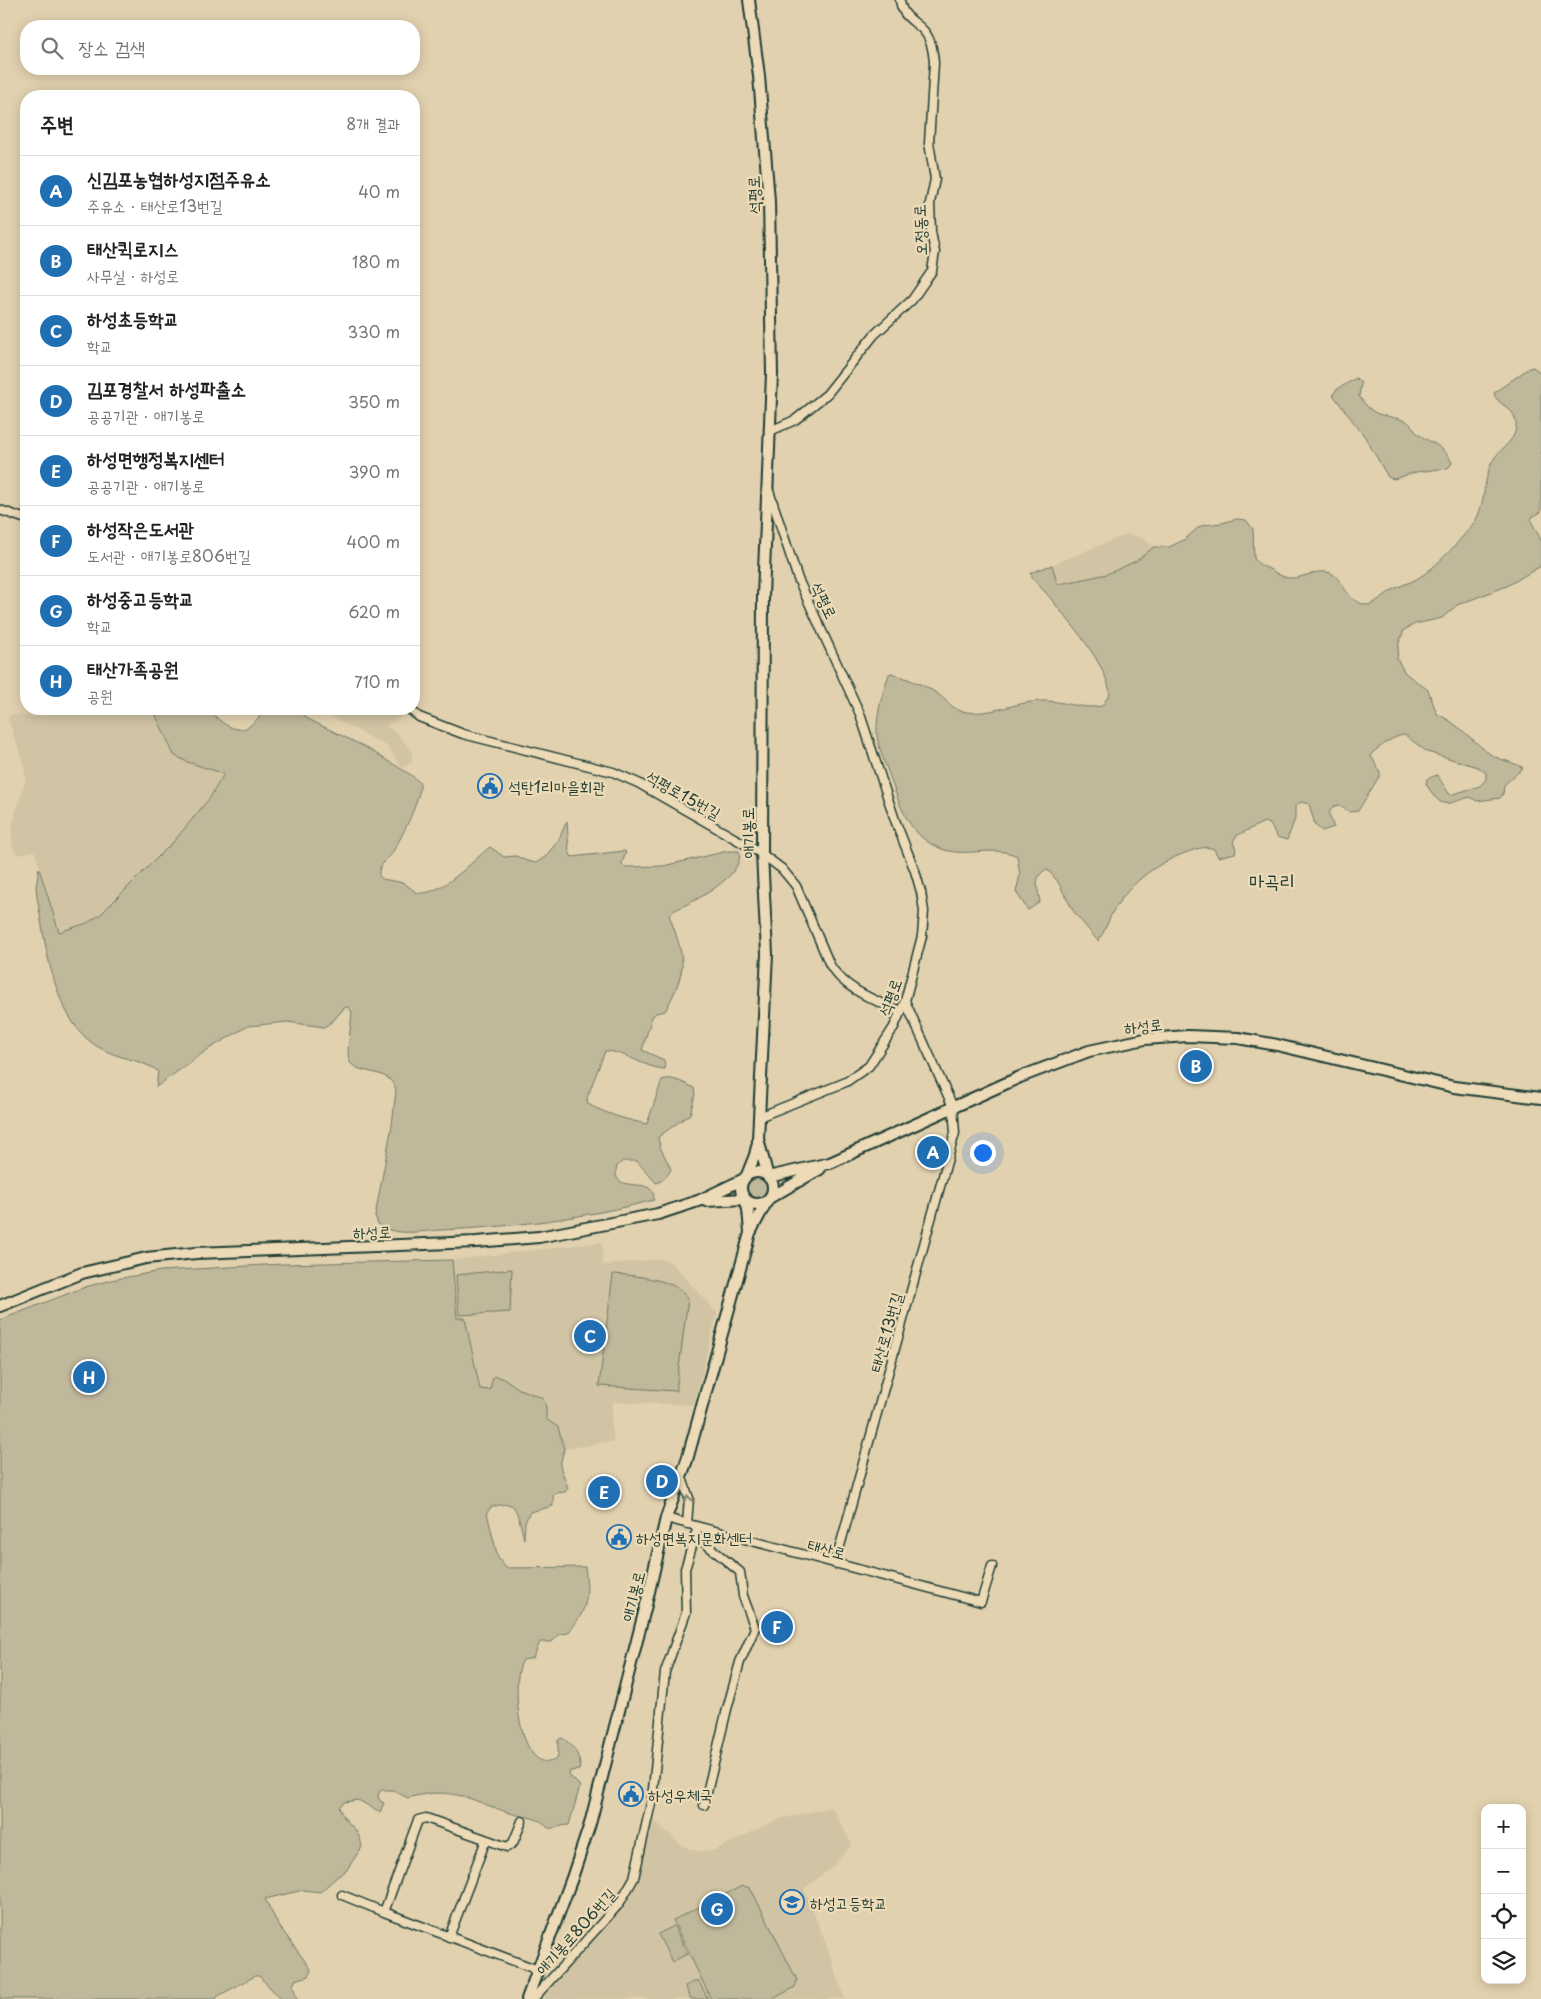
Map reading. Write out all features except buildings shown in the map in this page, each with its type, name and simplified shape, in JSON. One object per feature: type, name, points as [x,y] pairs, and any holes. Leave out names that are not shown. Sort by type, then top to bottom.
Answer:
[{"type":"street","name":"석평로","points":[[749,0],[759,76],[769,201],[772,374],[768,488],[798,579],[860,714],[921,892],[924,911],[922,936],[905,1001],[901,1012],[869,1066],[846,1082],[759,1117]]},
{"type":"street","name":"오정동로","points":[[770,431],[795,420],[827,394],[874,335],[916,294],[932,271],[935,252],[930,218],[930,203],[935,179],[929,143],[934,72],[933,51],[930,40],[923,29],[907,18],[902,11],[900,0]]},
{"type":"street","name":"애기봉로","points":[[768,488],[764,583],[762,854],[767,954],[758,1139],[768,1176]]},
{"type":"street","points":[[0,510],[20,517]]},
{"type":"street","name":"석평로15번길","points":[[416,715],[463,734],[612,772],[638,783],[762,854],[782,869],[796,886],[836,976],[848,985],[901,1012]]},
{"type":"street","name":"태산로13번길","points":[[835,1564],[955,1133],[953,1107],[905,1001]]},
{"type":"street","name":"하성로","points":[[768,1176],[830,1164],[1020,1077],[1089,1051],[1145,1039],[1197,1036],[1238,1038],[1277,1045],[1454,1087],[1541,1098]]},
{"type":"street","points":[[750,1233],[748,1209],[741,1190],[755,1155],[758,1139]]},
{"type":"street","points":[[698,1202],[745,1199],[748,1202],[758,1204],[830,1164]]},
{"type":"street","points":[[745,1177],[758,1172],[768,1176],[773,1186],[769,1199]]},
{"type":"street","name":"하성로","points":[[0,1306],[82,1273],[146,1258],[196,1253],[476,1242],[538,1237],[658,1214],[698,1202],[745,1177]]},
{"type":"street","name":"애기봉로","points":[[527,1999],[590,1824],[646,1605],[666,1518],[681,1475],[750,1233],[769,1199]]},
{"type":"street","points":[[681,1475],[689,1498],[687,1524]]},
{"type":"street","name":"태산로","points":[[666,1518],[687,1524],[740,1572],[743,1596],[755,1628],[740,1662],[729,1700],[704,1805]]},
{"type":"street","name":"태산로","points":[[696,1531],[835,1564],[981,1602],[992,1566]]},
{"type":"street","name":"애기봉로806번길","points":[[533,1999],[620,1904],[634,1878],[652,1799],[665,1672],[686,1613],[685,1569],[696,1531]]},
{"type":"street","points":[[384,1912],[418,1820],[426,1818],[504,1847],[511,1846],[522,1821]]},
{"type":"street","points":[[449,1937],[486,1840]]},
{"type":"street","points":[[342,1895],[538,1970]]},
{"type":"shaded area","points":[[1533,367],[1541,373],[1541,512],[1532,517],[1531,521],[1541,540],[1541,566],[1507,586],[1457,605],[1442,618],[1415,624],[1404,630],[1399,643],[1397,659],[1405,673],[1428,690],[1437,714],[1458,727],[1490,754],[1523,768],[1504,785],[1503,794],[1500,798],[1477,801],[1470,797],[1448,803],[1440,802],[1426,784],[1427,779],[1437,775],[1450,795],[1480,786],[1486,779],[1486,773],[1478,767],[1427,752],[1405,735],[1396,737],[1372,753],[1371,756],[1380,775],[1358,811],[1350,812],[1338,805],[1334,806],[1331,808],[1330,814],[1334,827],[1322,831],[1315,825],[1309,804],[1301,802],[1295,806],[1295,819],[1287,840],[1277,837],[1270,824],[1264,822],[1236,836],[1233,842],[1236,849],[1235,853],[1218,857],[1214,849],[1203,848],[1162,863],[1134,884],[1126,893],[1112,913],[1098,941],[1074,912],[1058,882],[1049,871],[1045,870],[1041,873],[1037,881],[1040,902],[1028,910],[1016,892],[1020,875],[1017,856],[1000,851],[954,852],[945,850],[933,845],[914,830],[897,798],[878,739],[879,711],[889,674],[891,673],[928,688],[961,711],[991,711],[1041,701],[1087,707],[1102,706],[1110,694],[1102,669],[1075,628],[1030,573],[1052,565],[1057,583],[1060,584],[1107,574],[1136,561],[1154,547],[1169,547],[1184,540],[1199,527],[1237,519],[1246,520],[1253,529],[1254,558],[1260,565],[1287,578],[1295,578],[1317,572],[1333,574],[1354,600],[1370,605],[1396,588],[1417,579],[1437,564],[1474,522],[1480,510],[1491,464],[1498,453],[1511,440],[1516,429],[1515,417],[1512,412],[1495,397],[1494,393]]},
{"type":"shaded area","points":[[1356,378],[1361,383],[1359,396],[1370,409],[1408,422],[1417,433],[1445,452],[1452,463],[1448,468],[1416,472],[1394,479],[1388,477],[1365,437],[1333,395],[1336,390]]},
{"type":"shaded area","points":[[1127,534],[1144,539],[1154,547],[1136,561],[1107,574],[1060,584],[1057,583],[1052,565]]},
{"type":"shaded area","points":[[10,714],[34,717],[43,715],[156,715],[170,748],[187,762],[224,774],[209,799],[174,841],[100,915],[87,923],[59,932],[35,852],[17,855],[12,846],[12,826],[26,777],[22,759],[8,719]]},
{"type":"shaded area","points":[[156,715],[214,715],[230,727],[241,729],[251,725],[261,715],[304,715],[308,719],[365,747],[411,775],[420,783],[418,798],[410,819],[391,855],[379,870],[382,879],[404,883],[417,893],[436,889],[446,883],[490,847],[504,857],[516,856],[536,863],[545,857],[558,841],[567,821],[569,852],[572,857],[624,851],[626,852],[622,863],[623,866],[627,867],[663,866],[728,851],[739,851],[739,860],[727,879],[669,915],[680,947],[682,966],[680,977],[665,1011],[656,1013],[652,1017],[642,1050],[664,1060],[665,1069],[605,1051],[587,1098],[588,1104],[602,1111],[624,1119],[647,1124],[662,1080],[674,1079],[694,1088],[695,1095],[690,1114],[658,1137],[660,1147],[671,1169],[669,1174],[656,1183],[637,1161],[623,1161],[617,1166],[616,1174],[618,1179],[628,1184],[646,1186],[652,1191],[654,1200],[575,1217],[495,1227],[400,1232],[392,1231],[378,1224],[375,1216],[392,1125],[396,1090],[392,1083],[381,1074],[360,1069],[349,1061],[348,1051],[352,1012],[348,1007],[344,1008],[333,1021],[324,1027],[287,1022],[248,1026],[207,1050],[156,1087],[158,1072],[155,1069],[143,1063],[108,1052],[86,1038],[73,1022],[62,1003],[48,959],[36,887],[39,868],[59,932],[87,923],[100,915],[174,841],[209,799],[224,774],[187,762],[174,755]]},
{"type":"shaded area","points":[[328,715],[404,715],[386,726],[398,734],[412,752],[412,762],[402,768],[388,747]]},
{"type":"shaded area","points":[[757,1178],[764,1181],[767,1188],[764,1195],[757,1198],[750,1195],[747,1188],[750,1181]]},
{"type":"shaded area","points":[[602,1242],[603,1265],[660,1259],[670,1261],[717,1313],[694,1405],[613,1402],[611,1420],[614,1441],[564,1449],[558,1427],[546,1419],[546,1407],[539,1396],[518,1389],[505,1379],[497,1376],[493,1377],[490,1390],[480,1389],[465,1318],[457,1318],[452,1260]]},
{"type":"shaded area","points":[[452,1260],[457,1318],[465,1318],[480,1389],[490,1390],[493,1377],[496,1376],[505,1379],[519,1389],[543,1398],[546,1407],[546,1419],[558,1427],[564,1449],[560,1466],[568,1488],[565,1492],[556,1493],[553,1496],[553,1506],[530,1512],[525,1522],[524,1539],[518,1515],[511,1505],[504,1504],[491,1507],[487,1513],[498,1558],[506,1568],[585,1567],[587,1595],[580,1617],[568,1633],[559,1634],[552,1642],[540,1642],[533,1658],[523,1660],[519,1671],[517,1687],[521,1725],[526,1742],[534,1755],[544,1762],[557,1759],[558,1740],[562,1738],[573,1747],[578,1756],[579,1770],[570,1771],[569,1775],[580,1786],[569,1825],[548,1828],[538,1820],[452,1794],[425,1794],[408,1798],[392,1790],[381,1790],[378,1795],[379,1800],[384,1803],[380,1812],[358,1800],[344,1802],[339,1807],[358,1834],[362,1847],[346,1871],[320,1892],[303,1890],[265,1899],[279,1926],[311,1969],[309,1976],[295,1980],[293,1986],[297,1999],[281,1999],[259,1976],[255,1976],[218,1996],[216,1999],[0,1999],[0,1320],[85,1287],[161,1271],[283,1264]]},
{"type":"shaded area","points":[[512,1269],[510,1312],[459,1315],[456,1275]]},
{"type":"shaded area","points":[[613,1274],[665,1282],[675,1286],[688,1298],[676,1391],[599,1386]]},
{"type":"shaded area","points":[[832,1807],[852,1845],[831,1868],[804,1889],[828,1949],[845,1999],[541,1999],[631,1897],[637,1884],[653,1819],[682,1846],[696,1851],[706,1851],[715,1850],[776,1820]]},
{"type":"shaded area","points":[[742,1886],[748,1887],[752,1891],[797,1980],[795,1987],[773,1999],[711,1999],[673,1920]]},
{"type":"shaded area","points":[[674,1926],[687,1954],[672,1962],[658,1934]]},
{"type":"shaded area","points":[[698,1980],[708,1999],[691,1999],[685,1986]]},
{"type":"place","name":"석탄1리마을회관","points":[[490,786]]},
{"type":"place","name":"태산퀵로지스","points":[[1196,1066]]},
{"type":"place","name":"신김포농협하성지점주유소","points":[[933,1152]]},
{"type":"place","name":"하성초등학교","points":[[590,1336]]},
{"type":"place","name":"태산가족공원","points":[[89,1377]]},
{"type":"place","name":"김포경찰서 하성파출소","points":[[662,1481]]},
{"type":"place","name":"하성면행정복지센터","points":[[604,1492]]},
{"type":"place","name":"하성면복지문화센터","points":[[619,1537]]},
{"type":"place","name":"하성작은도서관","points":[[777,1627]]},
{"type":"place","name":"하성우체국","points":[[631,1794]]},
{"type":"place","name":"하성고등학교","points":[[792,1902]]},
{"type":"place","name":"하성중고등학교","points":[[717,1909]]},
{"type":"district","name":"마곡리","points":[[1272,880]]}]
